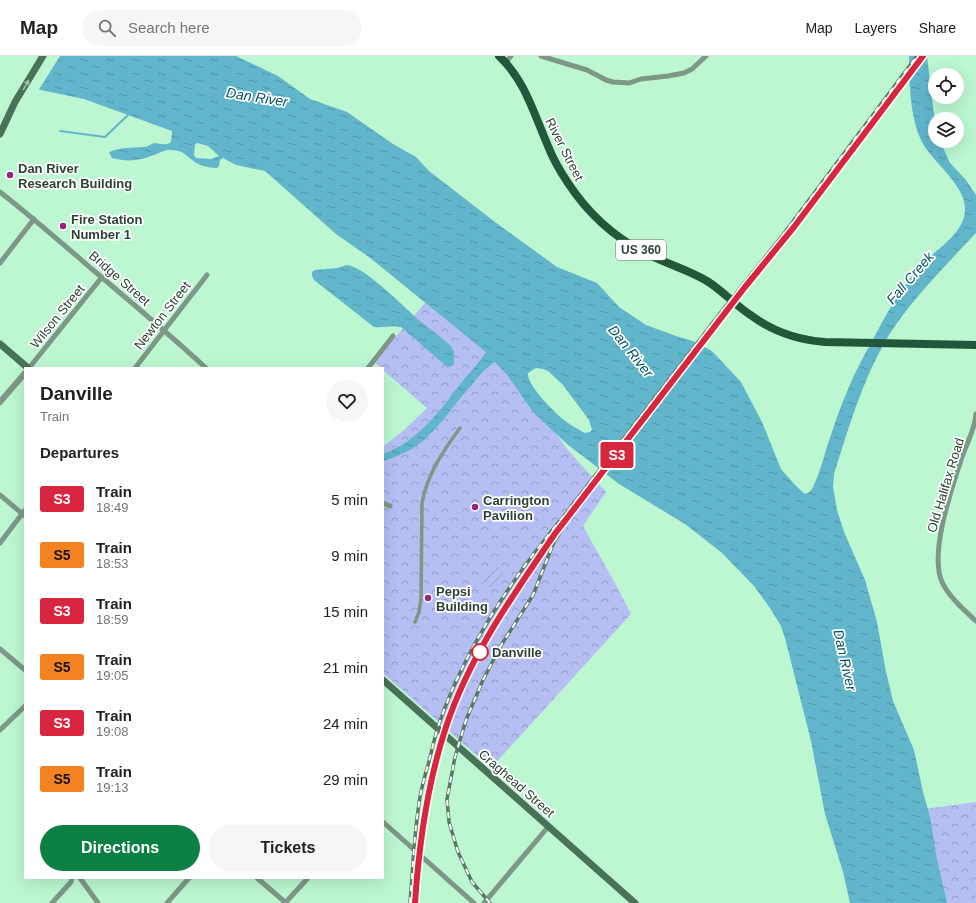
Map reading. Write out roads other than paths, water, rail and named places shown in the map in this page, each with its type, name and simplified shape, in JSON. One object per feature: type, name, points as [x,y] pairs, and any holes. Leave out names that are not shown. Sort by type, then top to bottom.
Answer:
[{"type":"main road","points":[[0,134],[9,113],[43,56]]},
{"type":"main road","name":"River Street","points":[[499,56],[508,59],[525,90],[548,147],[568,182],[588,210],[626,242],[644,252],[696,275],[708,282],[752,317],[789,336],[812,341],[976,345]]},
{"type":"main road","points":[[0,344],[27,367]]},
{"type":"main road","name":"Craghead Street","points":[[384,681],[635,903]]},
{"type":"street","points":[[542,56],[587,70],[606,80],[621,83],[684,73],[692,69],[706,56]]},
{"type":"street","name":"Bridge Street","points":[[0,192],[164,330],[205,367]]},
{"type":"street","points":[[0,263],[34,220]]},
{"type":"street","name":"Newton Street","points":[[136,367],[206,275]]},
{"type":"street","name":"Wilson Street","points":[[29,367],[102,278]]},
{"type":"street","points":[[369,367],[393,336]]},
{"type":"street","points":[[0,402],[24,374]]},
{"type":"street","name":"Old Halifax Road","points":[[976,414],[973,432],[963,456],[942,524],[938,555],[940,575],[947,591],[976,621]]},
{"type":"street","points":[[415,622],[419,612],[421,599],[423,496],[429,479],[439,459],[460,428]]},
{"type":"street","points":[[0,495],[24,513],[0,543]]},
{"type":"street","points":[[384,503],[390,506]]},
{"type":"street","points":[[0,650],[24,669]]},
{"type":"street","points":[[0,730],[24,707]]},
{"type":"street","points":[[384,823],[474,903]]},
{"type":"street","points":[[484,903],[548,827]]},
{"type":"street","points":[[52,903],[71,882],[72,879]]},
{"type":"street","points":[[81,879],[98,903]]},
{"type":"street","points":[[167,903],[189,879]]},
{"type":"street","points":[[258,879],[286,903],[307,879]]},
{"type":"water","name":"Dan River","points":[[0,56],[236,56],[278,76],[310,99],[347,112],[393,144],[416,157],[429,171],[557,267],[597,283],[619,307],[646,325],[693,341],[712,351],[741,382],[762,422],[781,469],[805,494],[811,490],[815,482],[845,396],[865,354],[889,311],[917,270],[956,232],[964,218],[964,201],[960,192],[948,174],[927,150],[922,142],[915,122],[910,88],[909,56],[927,56],[928,104],[933,104],[934,112],[928,112],[928,148],[943,148],[950,163],[966,180],[976,195],[976,233],[919,295],[889,335],[864,385],[857,403],[834,474],[833,487],[837,510],[844,532],[865,580],[877,622],[893,701],[914,750],[930,817],[937,859],[947,903],[850,903],[843,872],[825,814],[811,741],[781,626],[754,586],[722,553],[685,524],[619,484],[567,444],[533,412],[508,376],[495,362],[482,373],[437,427],[424,440],[405,453],[384,461],[384,454],[407,442],[436,415],[486,352],[369,257],[336,234],[265,171],[236,165],[223,158],[220,160],[217,168],[207,167],[196,163],[181,152],[172,150],[139,160],[112,158],[109,152],[118,149],[145,147],[155,143],[167,144],[171,142],[172,131],[84,99],[12,84]],"holes":[[[197,143],[208,146],[219,156],[211,159],[196,158],[194,155],[195,145]],[[536,368],[548,371],[563,385],[589,420],[592,430],[590,432],[585,433],[566,422],[542,398],[531,384],[528,373]]]},
{"type":"water","points":[[347,265],[363,272],[374,280],[451,346],[454,352],[454,365],[449,367],[445,365],[401,327],[374,327],[314,280],[312,276],[312,272],[315,270],[337,268]]},
{"type":"waterway","points":[[60,131],[105,137],[129,114]]},
{"type":"railway","points":[[410,903],[418,810],[424,781],[440,721],[451,692],[478,637],[511,585],[529,560],[721,312],[782,236],[917,56]]},
{"type":"railway","points":[[490,903],[472,882],[458,852],[449,822],[447,799],[455,757],[466,720],[483,680],[500,647],[533,595],[554,542],[571,515]]},
{"type":"railway","points":[[420,843],[424,813],[434,769],[442,739],[456,702],[490,634],[545,549]]},
{"type":"train","name":"S3","points":[[415,903],[421,834],[427,796],[446,727],[458,696],[479,653],[496,624],[554,535],[745,287],[794,227],[923,56]]},
{"type":"place","name":"Dan River Research Building","points":[[10,175]]},
{"type":"place","name":"Fire Station Number 1","points":[[63,226]]},
{"type":"place","name":"Carrington Pavilion","points":[[475,507]]},
{"type":"place","name":"Pepsi Building","points":[[428,598]]},
{"type":"place","name":"Danville","points":[[480,652]]},
{"type":"water label","name":"Fall Creek","points":[[910,278]]}]
